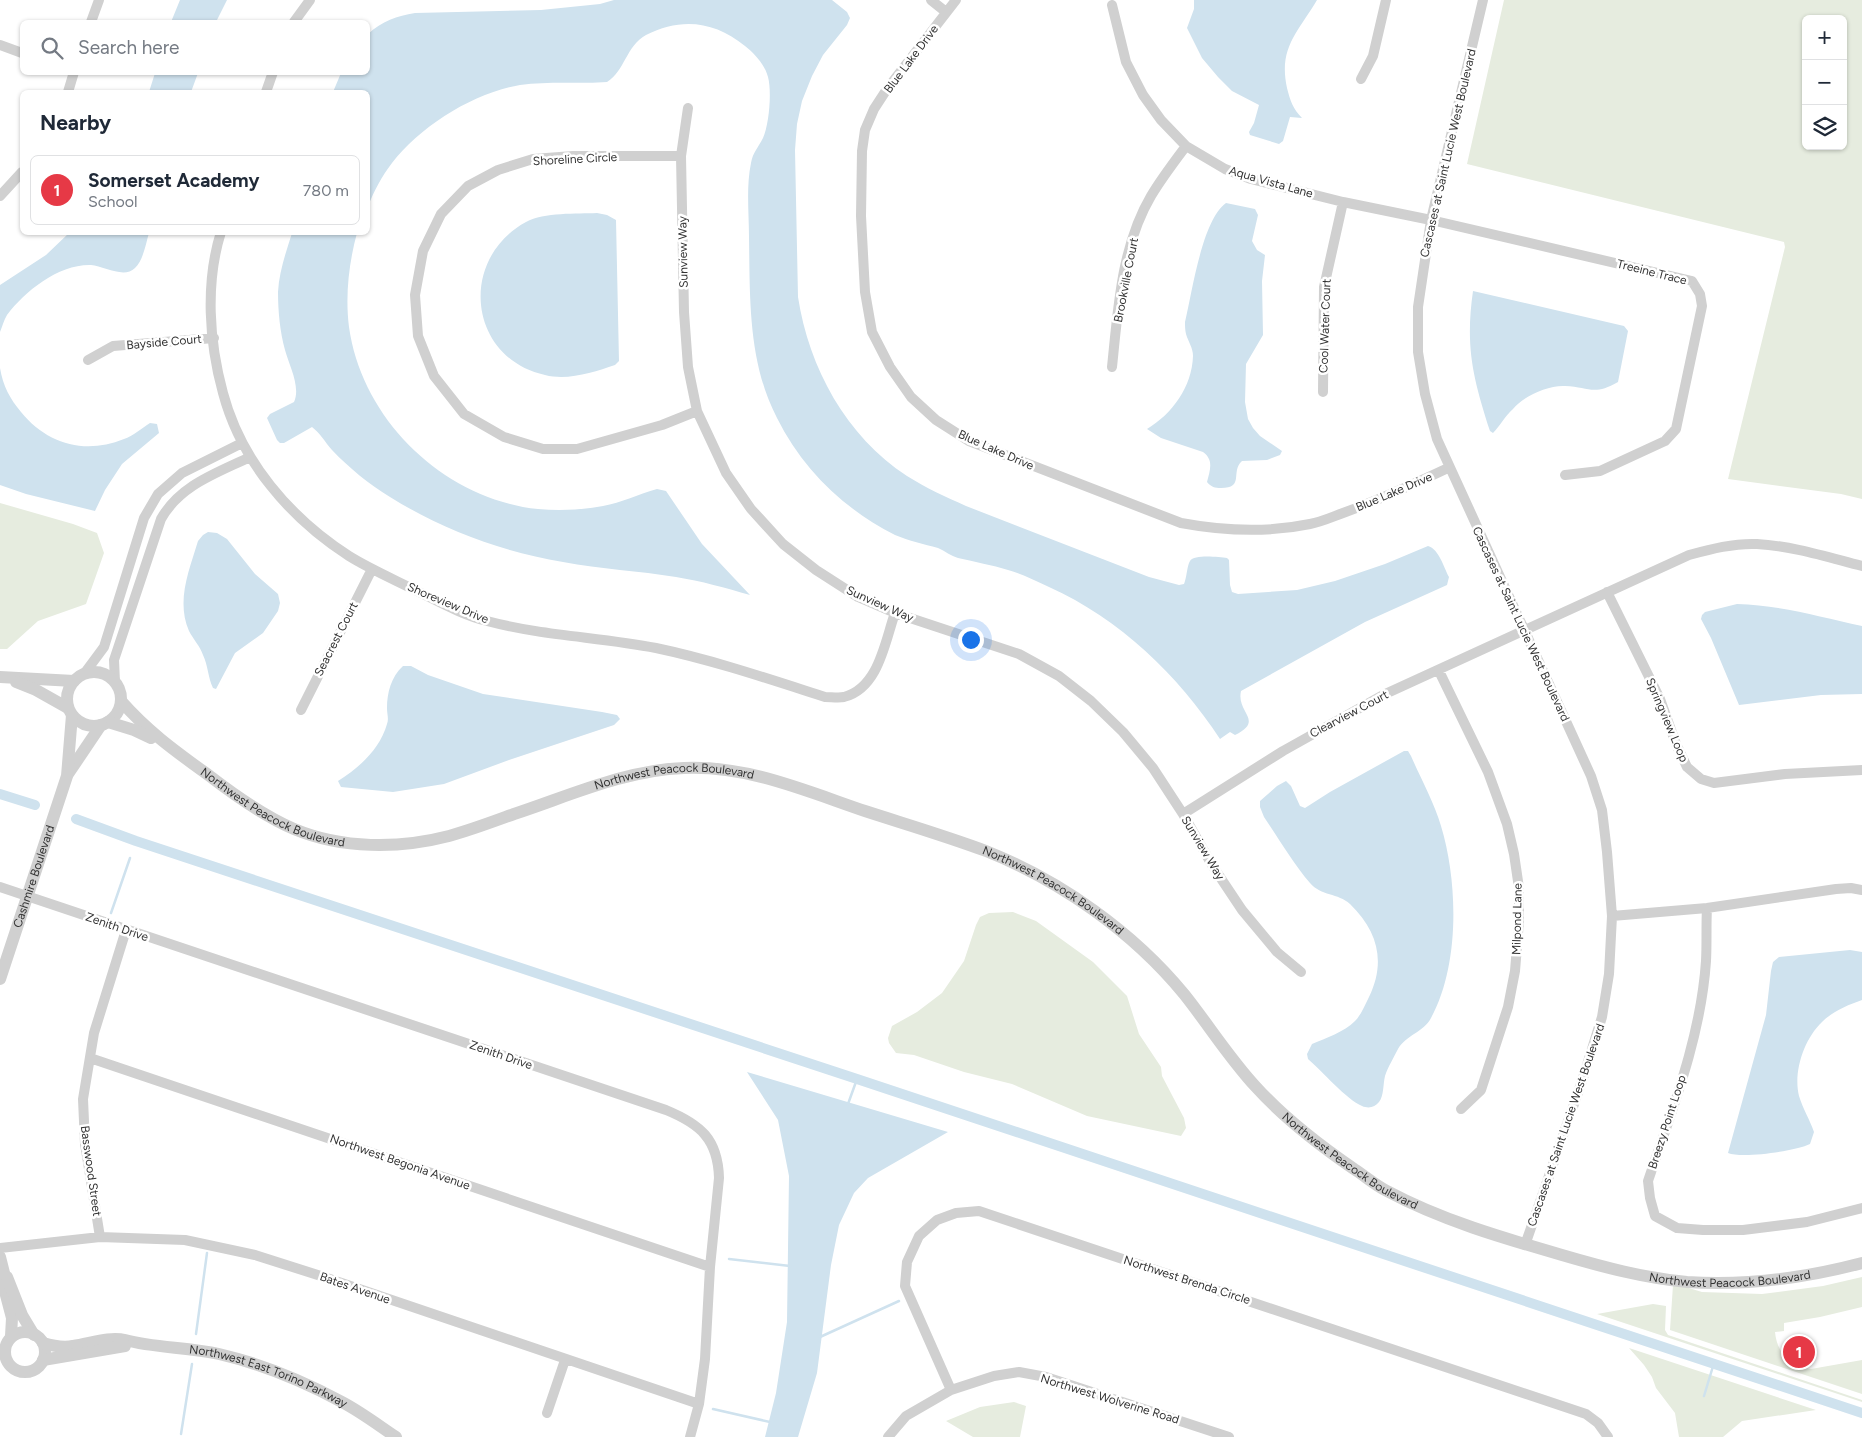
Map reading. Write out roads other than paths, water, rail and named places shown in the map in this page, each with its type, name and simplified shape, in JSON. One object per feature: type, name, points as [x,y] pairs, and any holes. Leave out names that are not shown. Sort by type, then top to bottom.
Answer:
[{"type":"street","points":[[92,20],[99,0]]},
{"type":"street","points":[[295,20],[310,0]]},
{"type":"street","points":[[931,0],[946,12]]},
{"type":"street","name":"Blue Lake Drive","points":[[956,0],[874,109],[865,130],[862,150],[865,292],[872,332],[890,367],[912,398],[936,420],[969,441],[1130,505],[1181,523],[1215,529],[1244,531],[1282,529],[1312,524],[1372,503],[1448,468]]},
{"type":"street","points":[[1361,79],[1373,56],[1386,0]]},
{"type":"street","name":"Cascases at Saint Lucie West Boulevard","points":[[1483,0],[1431,220],[1418,307],[1418,352],[1425,394],[1437,439],[1448,468],[1591,776],[1599,801],[1607,852],[1612,916],[1609,974],[1602,1016],[1582,1081],[1525,1245]]},
{"type":"street","name":"Aqua Vista Lane","points":[[1112,5],[1126,62],[1144,95],[1161,120],[1186,146],[1225,169],[1251,179],[1343,202],[1431,220]]},
{"type":"street","points":[[0,45],[20,52]]},
{"type":"street","points":[[69,90],[73,75]]},
{"type":"street","points":[[267,90],[272,75]]},
{"type":"street","name":"Sunview Way","points":[[688,108],[681,156],[684,312],[688,368],[697,412],[726,473],[751,509],[783,544],[816,570],[858,597],[895,613],[1019,654],[1059,676],[1091,701],[1122,732],[1153,768],[1183,814],[1212,865],[1242,910],[1277,952],[1301,972]]},
{"type":"street","name":"Brookville Court","points":[[1112,367],[1119,303],[1127,260],[1137,227],[1150,196],[1186,146]]},
{"type":"street","name":"Shoreline Circle","points":[[681,156],[573,156],[533,159],[498,170],[468,186],[441,214],[423,251],[415,295],[418,336],[434,376],[464,414],[504,437],[543,449],[577,449],[662,425],[697,412]]},
{"type":"street","points":[[0,196],[20,174]]},
{"type":"street","name":"Cool Water Court","points":[[1323,392],[1324,287],[1343,202]]},
{"type":"street","name":"Treeine Trace","points":[[1431,220],[1692,281],[1700,294],[1702,306],[1676,429],[1665,441],[1600,471],[1565,475]]},
{"type":"street","name":"Shoreview Drive","points":[[220,235],[217,246],[211,299],[218,373],[226,405],[242,443],[267,482],[288,507],[347,555],[446,605],[486,621],[698,657],[825,697],[844,697],[863,688],[876,669],[895,613]]},
{"type":"street","name":"Bayside Court","points":[[88,360],[113,346],[214,338]]},
{"type":"street","points":[[70,712],[67,700],[70,686],[104,647],[144,518],[158,494],[182,474],[242,443]]},
{"type":"street","points":[[3,678],[36,690],[86,725],[104,723],[118,711],[121,701],[115,682],[114,660],[161,519],[168,506],[179,495],[192,486],[250,457]]},
{"type":"street","points":[[1524,631],[1689,555],[1718,548],[1755,544],[1787,548],[1862,566]]},
{"type":"street","name":"Seacrest Court","points":[[301,710],[372,569]]},
{"type":"street","points":[[123,585],[138,589]]},
{"type":"street","name":"Springview Loop","points":[[1607,592],[1660,699],[1676,744],[1687,766],[1701,779],[1714,783],[1785,774],[1862,770]]},
{"type":"street","name":"Clearview Court","points":[[1183,814],[1283,750],[1383,695],[1524,631]]},
{"type":"street","name":"Milpond Lane","points":[[1439,671],[1491,780],[1507,824],[1519,888],[1519,921],[1515,971],[1508,1007],[1481,1090],[1461,1109]]},
{"type":"street","points":[[3,678],[79,677],[100,673],[115,682]]},
{"type":"street","name":"Northwest Peacock Boulevard","points":[[121,701],[142,724],[171,748],[242,800],[269,817],[298,831],[331,840],[396,845],[426,841],[452,835],[615,780],[651,771],[715,768],[762,776],[988,852],[1067,893],[1115,926],[1157,964],[1185,996],[1257,1089],[1302,1130],[1341,1160],[1384,1189],[1419,1206],[1525,1245],[1614,1270],[1686,1282],[1726,1283],[1763,1281],[1799,1277],[1862,1263]]},
{"type":"street","name":"Cashmire Boulevard","points":[[0,979],[67,776],[70,712]]},
{"type":"street","name":"Cashmire Boulevard","points":[[67,776],[104,723]]},
{"type":"street","name":"Northwest Peacock Boulevard","points":[[104,723],[134,730],[171,748]]},
{"type":"street","name":"Zenith Drive","points":[[0,886],[656,1107],[693,1123],[708,1138],[719,1165],[710,1267],[705,1358],[699,1404],[690,1437]]},
{"type":"street","points":[[1612,916],[1707,908],[1836,889],[1851,888],[1862,890]]},
{"type":"street","name":"Breezy Point Loop","points":[[1707,908],[1706,962],[1697,1023],[1648,1181],[1655,1216],[1677,1228],[1743,1230],[1807,1222],[1862,1208]]},
{"type":"street","name":"Basswood Street","points":[[100,1237],[85,1144],[83,1099],[100,1009],[126,930]]},
{"type":"street","name":"Northwest Begonia Avenue","points":[[90,1058],[710,1267]]},
{"type":"street","name":"Northwest Brenda Circle","points":[[951,1390],[905,1286],[907,1262],[919,1236],[937,1220],[956,1213],[978,1211],[1586,1414],[1598,1423],[1608,1437]]},
{"type":"street","name":"Bates Avenue","points":[[0,1248],[100,1237],[185,1240],[255,1255],[699,1404]]},
{"type":"street","points":[[0,1257],[4,1274],[2,1280],[12,1318],[5,1343],[4,1364],[26,1373],[37,1369],[43,1360],[45,1348],[22,1315],[9,1279],[4,1274]]},
{"type":"street","points":[[5,1343],[22,1332],[39,1339]]},
{"type":"street","name":"Northwest East Torino Parkway","points":[[39,1339],[54,1346],[70,1347],[107,1340],[124,1340],[132,1343],[179,1347],[217,1354],[304,1382],[344,1403],[395,1437]]},
{"type":"street","name":"Northwest East Torino Parkway","points":[[43,1360],[125,1346],[132,1343]]},
{"type":"street","points":[[547,1413],[565,1360]]},
{"type":"street","name":"Northwest Wolverine Road","points":[[888,1437],[906,1416],[951,1390],[994,1376],[1019,1372],[1046,1377],[1229,1437]]},
{"type":"water","points":[[180,0],[227,0],[217,20],[172,20]]},
{"type":"water","points":[[614,0],[832,0],[847,12],[850,18],[847,25],[823,55],[812,76],[802,101],[797,124],[795,150],[798,297],[811,349],[821,374],[834,398],[849,421],[866,441],[885,460],[907,476],[966,506],[1149,577],[1179,585],[1184,584],[1189,563],[1196,557],[1227,558],[1229,560],[1232,592],[1238,594],[1297,590],[1335,581],[1385,564],[1428,546],[1441,559],[1449,577],[1447,585],[1365,622],[1241,691],[1242,705],[1249,720],[1248,725],[1244,730],[1235,735],[1230,732],[1220,739],[1204,715],[1166,671],[1123,632],[1100,615],[1075,600],[1024,576],[1002,568],[958,558],[938,548],[900,537],[876,525],[859,513],[827,486],[799,455],[777,418],[761,375],[752,330],[748,191],[752,159],[763,138],[767,125],[770,99],[769,83],[765,68],[759,60],[745,46],[722,31],[697,24],[685,24],[659,29],[646,35],[634,45],[618,72],[607,82],[520,85],[484,95],[466,103],[433,124],[404,149],[385,173],[370,202],[370,90],[334,90],[340,75],[370,75],[370,32],[373,29],[390,20],[415,13],[541,10],[600,4]]},
{"type":"water","points":[[1194,0],[1317,0],[1292,40],[1285,61],[1289,96],[1294,108],[1302,118],[1290,117],[1283,141],[1279,144],[1250,135],[1249,132],[1254,123],[1259,105],[1232,91],[1202,58],[1187,28],[1194,9]]},
{"type":"water","points":[[154,75],[197,75],[192,90],[150,90]]},
{"type":"water","points":[[1226,203],[1255,209],[1258,215],[1252,241],[1257,250],[1265,255],[1262,281],[1263,335],[1246,364],[1245,402],[1248,419],[1253,428],[1260,436],[1282,451],[1280,455],[1267,460],[1242,461],[1237,470],[1233,485],[1221,488],[1213,487],[1207,482],[1210,462],[1203,452],[1161,438],[1147,429],[1165,416],[1185,389],[1189,378],[1193,356],[1185,330],[1185,322],[1204,240],[1210,225]]},
{"type":"water","points":[[597,213],[607,215],[616,220],[619,361],[615,365],[581,375],[563,377],[545,375],[519,365],[500,349],[487,329],[481,306],[482,282],[489,259],[504,238],[533,219],[561,214]]},
{"type":"water","points":[[67,235],[148,235],[144,252],[135,268],[130,271],[120,272],[91,265],[67,269],[55,274],[33,288],[14,306],[7,315],[0,332],[0,285],[46,255]]},
{"type":"water","points":[[291,235],[357,235],[350,267],[347,303],[349,327],[357,361],[371,393],[390,423],[413,449],[440,472],[471,489],[503,502],[538,509],[570,510],[610,505],[657,489],[666,491],[702,544],[750,595],[685,579],[563,562],[496,546],[431,520],[382,492],[345,463],[312,427],[284,443],[280,443],[267,418],[270,414],[294,402],[296,396],[294,376],[282,336],[278,299],[281,270]]},
{"type":"water","points":[[1473,291],[1624,326],[1628,331],[1618,382],[1597,390],[1558,386],[1537,392],[1518,404],[1493,433],[1490,431],[1484,412],[1472,362],[1470,329]]},
{"type":"water","points":[[0,368],[5,386],[17,407],[31,423],[55,439],[81,446],[109,444],[131,436],[150,423],[157,424],[159,433],[122,464],[105,490],[95,511],[26,494],[0,485]]},
{"type":"water","points":[[208,532],[217,533],[227,539],[255,574],[278,594],[280,603],[278,611],[263,633],[235,653],[216,689],[211,684],[202,652],[189,631],[185,620],[184,608],[185,586],[198,541]]},
{"type":"water","points":[[1737,604],[1784,609],[1862,626],[1862,694],[1821,695],[1739,705],[1701,619],[1705,612]]},
{"type":"water","points":[[403,666],[411,666],[428,675],[483,694],[602,712],[617,715],[620,719],[614,725],[444,784],[393,792],[341,787],[338,781],[368,757],[384,733],[388,720],[387,702],[389,691],[395,675]]},
{"type":"water","points":[[1404,751],[1408,751],[1411,756],[1431,799],[1447,848],[1453,897],[1451,949],[1447,974],[1431,1018],[1424,1027],[1401,1044],[1385,1076],[1381,1099],[1376,1105],[1367,1107],[1356,1103],[1342,1092],[1308,1059],[1307,1054],[1312,1044],[1346,1028],[1361,1013],[1374,984],[1377,971],[1378,959],[1373,936],[1360,914],[1350,904],[1345,900],[1319,890],[1310,883],[1264,817],[1260,801],[1277,786],[1286,781],[1291,786],[1300,806],[1305,808]]},
{"type":"water","points":[[1850,950],[1862,952],[1862,1000],[1846,1006],[1822,1022],[1810,1037],[1799,1067],[1799,1096],[1814,1132],[1810,1144],[1769,1153],[1735,1155],[1728,1153],[1766,1015],[1773,962],[1779,957]]},
{"type":"water","points":[[747,1072],[948,1132],[868,1178],[854,1193],[839,1225],[831,1265],[817,1373],[798,1437],[765,1437],[776,1393],[787,1322],[789,1176],[778,1120]]},
{"type":"waterway","points":[[0,794],[35,805]]},
{"type":"waterway","points":[[76,819],[136,841],[1862,1413]]},
{"type":"waterway","points":[[111,913],[130,858]]},
{"type":"waterway","points":[[848,1104],[857,1079]]},
{"type":"waterway","points":[[196,1334],[207,1253]]},
{"type":"waterway","points":[[729,1259],[790,1266]]},
{"type":"waterway","points":[[820,1337],[899,1301]]},
{"type":"waterway","points":[[1704,1396],[1714,1363]]},
{"type":"waterway","points":[[181,1434],[192,1364]]},
{"type":"waterway","points":[[713,1409],[770,1422]]},
{"type":"place","name":"Somerset Academy","points":[[1799,1352]]}]
